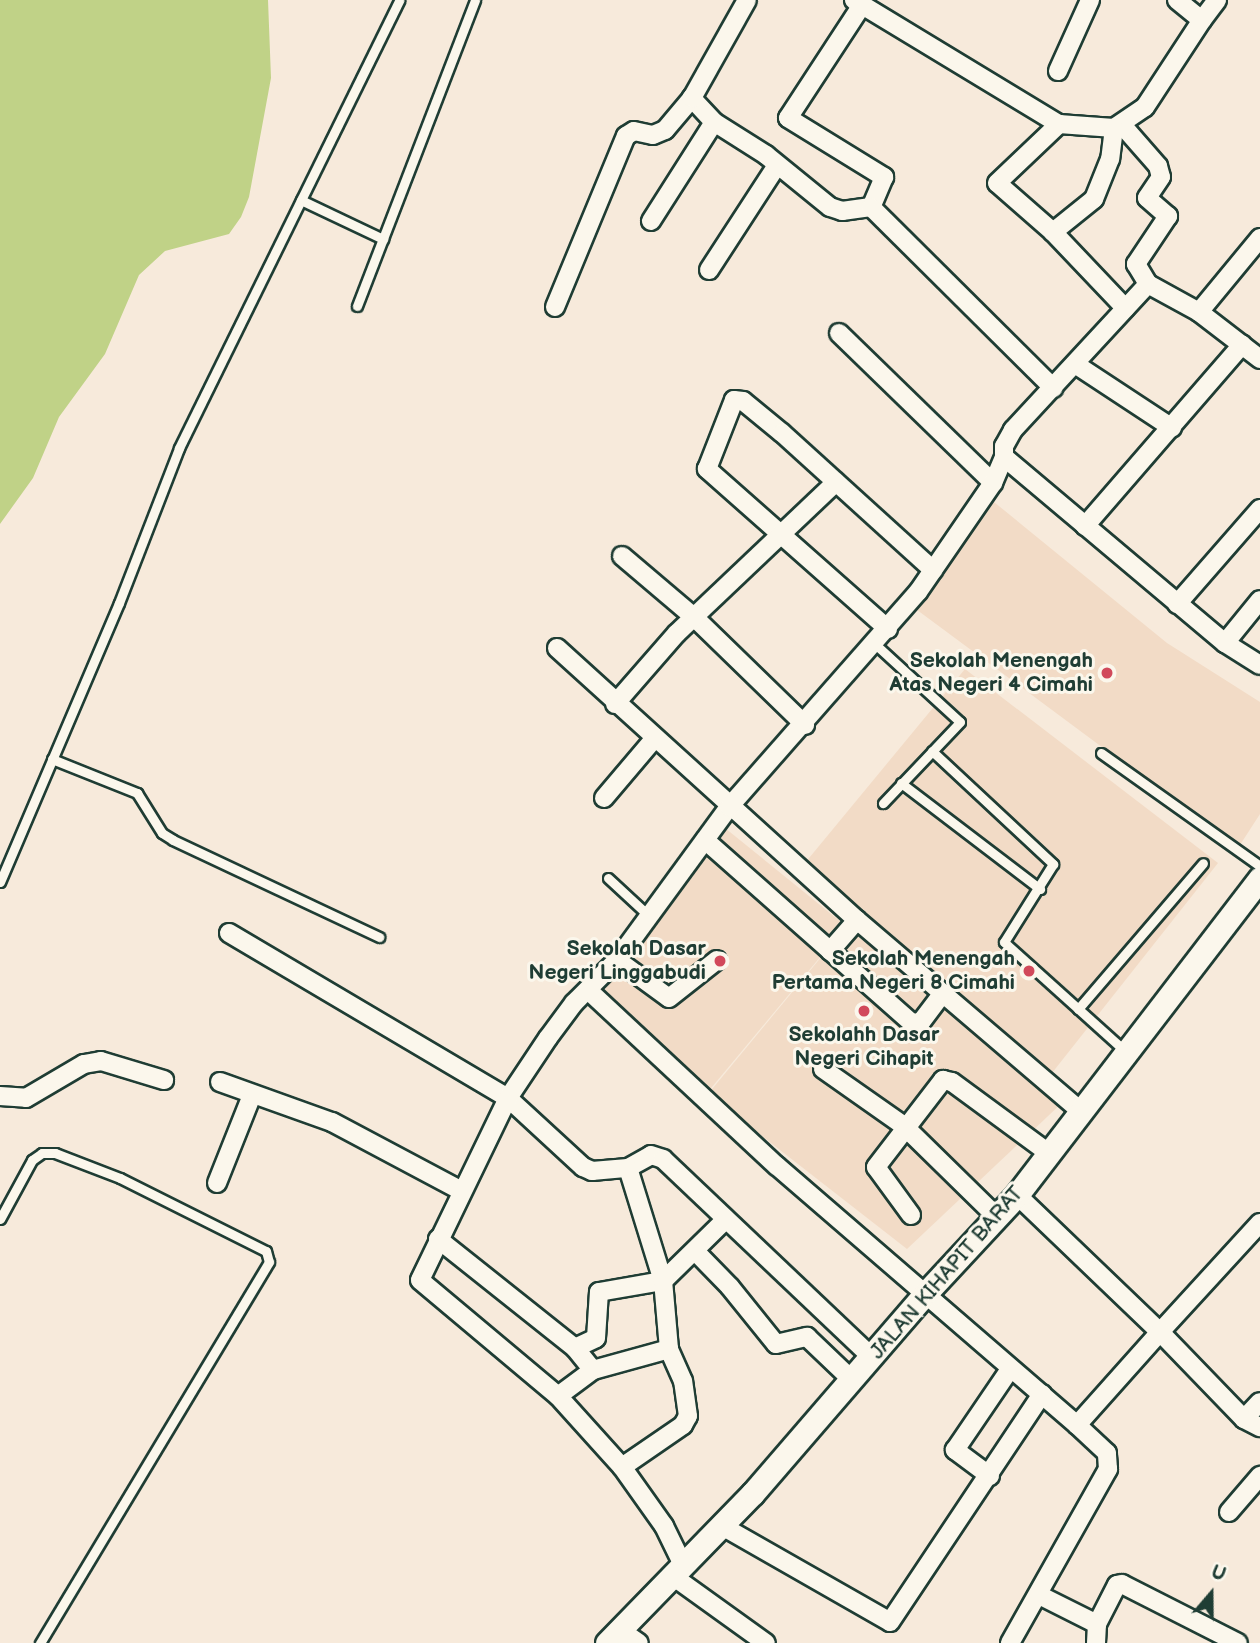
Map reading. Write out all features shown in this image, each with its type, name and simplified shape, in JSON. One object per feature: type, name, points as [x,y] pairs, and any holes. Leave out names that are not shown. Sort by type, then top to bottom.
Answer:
[{"type":"street","points":[[555,307],[626,136],[635,131],[660,134],[692,98],[747,0]]},
{"type":"street","points":[[1058,71],[1090,0]]},
{"type":"street","points":[[1177,0],[1202,20]]},
{"type":"street","points":[[1053,232],[1094,199],[1110,159],[1118,127],[1145,107],[1217,0]]},
{"type":"street","points":[[871,207],[884,177],[788,118],[858,2],[1059,124],[1118,127],[1157,166],[1161,177],[1147,198],[1168,216],[1158,238],[1136,260],[1148,284],[1199,312],[1260,359]]},
{"type":"street","points":[[692,98],[714,122],[836,210],[871,207],[1053,388]]},
{"type":"street","points":[[651,221],[714,122]]},
{"type":"street","points":[[1059,124],[997,183],[1053,232],[1125,308]]},
{"type":"street","points":[[709,270],[776,167]]},
{"type":"street","points":[[1199,312],[1260,238]]},
{"type":"street","points":[[766,1643],[679,1572],[664,1526],[622,1467],[558,1396],[420,1280],[508,1098],[561,1020],[617,960],[729,807],[888,629],[993,483],[1004,457],[1004,446],[1013,430],[1148,284]]},
{"type":"street","points":[[839,333],[993,483]]},
{"type":"street","points":[[1085,526],[1242,345]]},
{"type":"street","points":[[1075,364],[1172,428]]},
{"type":"street","points":[[888,629],[707,470],[734,400],[744,401],[933,570]]},
{"type":"street","points":[[1004,457],[1177,604],[1225,643],[1260,665]]},
{"type":"street","points":[[615,704],[694,617],[836,482]]},
{"type":"street","points":[[1177,604],[1260,509]]},
{"type":"street","points":[[622,556],[694,617],[805,725]]},
{"type":"street","points":[[1225,643],[1260,600]]},
{"type":"street","points":[[557,648],[729,807],[942,994],[1083,1113]]},
{"type":"street","points":[[604,798],[654,739]]},
{"type":"street","points":[[705,840],[912,1023],[921,1022],[942,994]]},
{"type":"street","name":"JALAN KIHAPIT BARAT","points":[[613,1636],[722,1526],[873,1358],[925,1294],[1017,1195],[1129,1054],[1260,878]]},
{"type":"street","points":[[831,951],[857,920]]},
{"type":"street","points":[[229,933],[508,1098],[583,1167],[592,1171],[628,1168],[651,1155],[663,1159],[873,1358]]},
{"type":"street","points":[[617,960],[669,998],[718,960]]},
{"type":"street","points":[[588,990],[777,1166],[1107,1453],[1108,1469],[1015,1641]]},
{"type":"street","points":[[0,1096],[26,1098],[85,1064],[101,1060],[164,1080]]},
{"type":"street","points":[[822,1069],[904,1126],[997,1217]]},
{"type":"street","points":[[911,1215],[876,1167],[904,1126],[943,1080],[952,1082],[1050,1154]]},
{"type":"street","points":[[220,1082],[332,1122],[462,1191]]},
{"type":"street","points":[[217,1183],[251,1095]]},
{"type":"street","points":[[622,1467],[684,1424],[688,1416],[683,1381],[669,1349],[663,1280],[628,1168]]},
{"type":"street","points":[[1017,1195],[1252,1423],[1260,1402]]},
{"type":"street","points":[[575,1348],[596,1338],[596,1296],[603,1289],[663,1280],[726,1219]]},
{"type":"street","points":[[1076,1425],[1260,1223]]},
{"type":"street","points":[[438,1239],[575,1348],[593,1370]]},
{"type":"street","points":[[695,1251],[730,1287],[776,1344],[807,1337],[852,1380]]},
{"type":"street","points":[[558,1396],[593,1370],[669,1349]]},
{"type":"street","points":[[990,1476],[955,1450],[1010,1369]]},
{"type":"street","points":[[722,1526],[890,1622],[920,1572],[933,1560],[1042,1394]]},
{"type":"street","points":[[1229,1512],[1260,1476]]},
{"type":"street","points":[[1096,1643],[1097,1624],[1117,1586],[1122,1584],[1238,1643]]},
{"type":"street","points":[[1039,1595],[1097,1624]]},
{"type":"street","points":[[613,1636],[639,1643]]},
{"type":"lane","points":[[0,882],[179,448],[399,0]]},
{"type":"lane","points":[[357,306],[475,0]]},
{"type":"lane","points":[[301,200],[383,239]]},
{"type":"lane","points":[[875,644],[959,717],[957,729],[883,803]]},
{"type":"lane","points":[[933,751],[1051,860],[1052,869],[1006,934],[1004,942],[1129,1054]]},
{"type":"lane","points":[[1101,753],[1260,866]]},
{"type":"lane","points":[[52,759],[137,793],[162,833],[173,841],[379,937]]},
{"type":"lane","points":[[901,783],[1040,889]]},
{"type":"lane","points":[[1078,1009],[1203,863]]},
{"type":"lane","points":[[608,878],[649,916]]},
{"type":"lane","points":[[0,1220],[32,1160],[42,1153],[55,1153],[120,1178],[266,1251],[269,1262],[40,1643]]},
{"type":"shaded area","name":"Sekolah Menengah Atas Negeri 4 Cimahi","points":[[994,502],[1167,643],[1260,702],[1260,814],[1238,848],[909,604]]},
{"type":"shaded area","name":"Sekolah Menengah Pertama Negeri 8 Cimahi","points":[[965,669],[1218,863],[1052,1073],[800,869]]},
{"type":"shaded area","name":"Sekolah Dasar Negeri Linggabudi","points":[[720,824],[846,926],[707,1093],[600,997]]},
{"type":"shaded area","name":"Sekolahh Dasar Negeri Cihapit","points":[[846,927],[1064,1101],[907,1249],[708,1094]]},
{"type":"green space","points":[[0,0],[268,0],[271,78],[249,197],[241,217],[229,234],[165,251],[139,275],[105,354],[59,417],[33,478],[0,524]]},
{"type":"place","name":"Sekolah Menengah Atas Negeri 4 Cimahi","points":[[1107,673]]},
{"type":"place","name":"Sekolah Dasar Negeri Linggabudi","points":[[720,961]]},
{"type":"place","name":"Sekolah Menengah Pertama Negeri 8 Cimahi","points":[[1029,971]]},
{"type":"place","name":"Sekolahh Dasar Negeri Cihapit","points":[[864,1011]]}]
